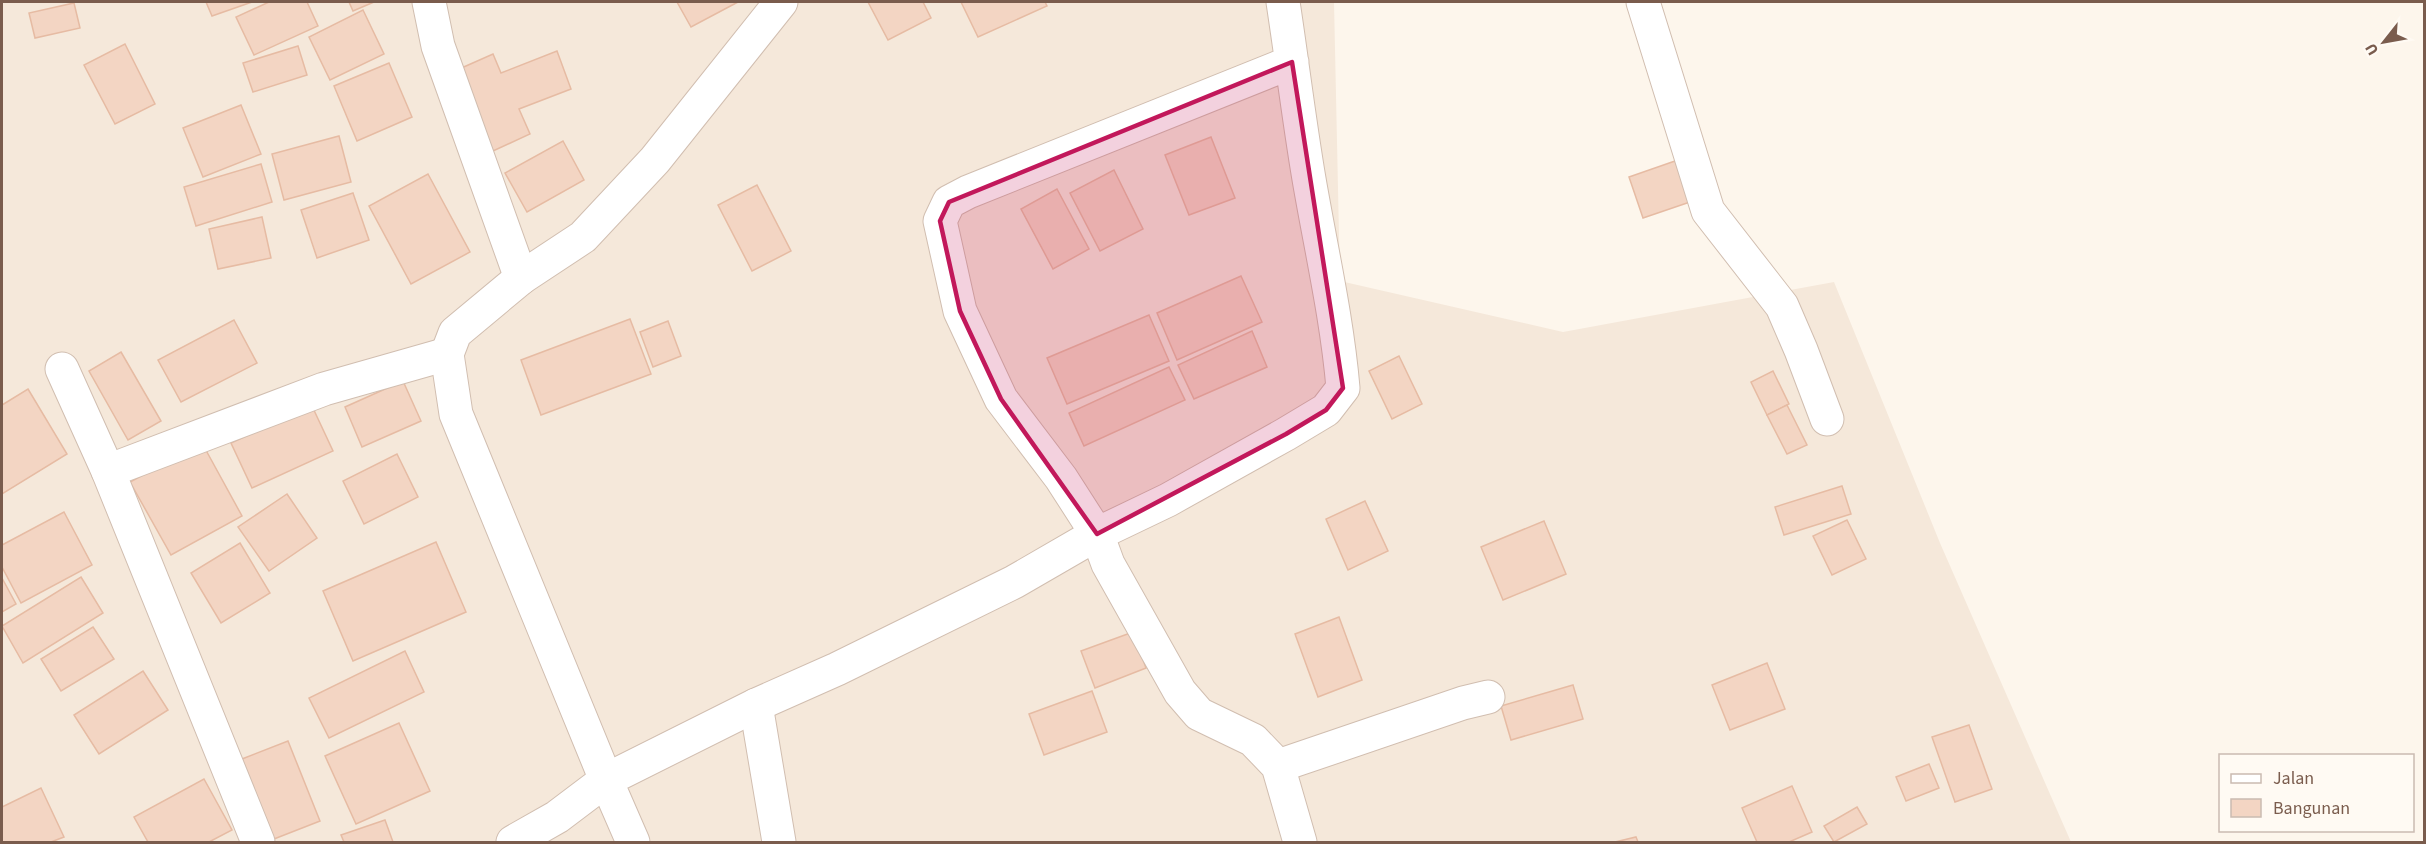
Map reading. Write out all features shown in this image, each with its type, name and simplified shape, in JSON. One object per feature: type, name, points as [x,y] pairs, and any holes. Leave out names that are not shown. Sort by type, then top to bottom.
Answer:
[{"type":"street","points":[[429,2],[438,46],[521,278]]},
{"type":"street","points":[[633,843],[456,414],[447,354],[455,333],[521,278],[583,237],[655,160],[781,2]]},
{"type":"street","points":[[513,843],[557,817],[606,780],[756,705],[837,669],[1014,582],[1097,534],[1168,500],[1326,410],[1343,388],[1340,350],[1309,177],[1283,2]]},
{"type":"street","points":[[1643,2],[1707,211],[1782,306],[1827,419]]},
{"type":"street","points":[[1292,62],[968,192],[949,202],[940,221],[960,310],[1001,399],[1061,478],[1097,534],[1108,564],[1180,692],[1199,714],[1253,740],[1278,766],[1299,843]]},
{"type":"street","points":[[108,471],[324,389],[447,354]]},
{"type":"street","points":[[62,369],[108,471],[258,843]]},
{"type":"street","points":[[1278,766],[1463,703],[1488,697]]},
{"type":"street","points":[[756,705],[779,843]]},
{"type":"highlighted area","points":[[1292,62],[1343,388],[1326,410],[1286,434],[1097,534],[1001,399],[960,311],[940,221],[949,202]]},
{"type":"shaded area","points":[[2,2],[1334,2],[1340,281],[1563,332],[1834,282],[1940,543],[2071,842],[2,842]]},
{"type":"building","points":[[206,2],[252,2],[212,16]]},
{"type":"building","points":[[269,2],[307,2],[318,26],[254,55],[236,17]]},
{"type":"building","points":[[349,2],[374,2],[353,11]]},
{"type":"building","points":[[677,2],[738,2],[691,27]]},
{"type":"building","points":[[868,2],[923,2],[931,18],[888,40]]},
{"type":"building","points":[[961,2],[1045,2],[1047,6],[978,37]]},
{"type":"building","points":[[74,3],[80,28],[35,38],[29,13]]},
{"type":"building","points":[[363,10],[384,54],[330,80],[309,37]]},
{"type":"building","points":[[125,44],[155,104],[115,124],[84,65]]},
{"type":"building","points":[[298,46],[307,75],[253,92],[243,63]]},
{"type":"building","points":[[557,51],[571,89],[519,109],[530,134],[493,151],[457,70],[493,54],[501,73]]},
{"type":"building","points":[[389,63],[412,117],[357,141],[334,86]]},
{"type":"building","points":[[241,105],[261,154],[203,177],[183,128]]},
{"type":"building","points":[[339,136],[351,182],[284,200],[272,154]]},
{"type":"building","points":[[1211,137],[1235,198],[1189,215],[1165,155]]},
{"type":"building","points":[[563,141],[584,180],[527,212],[505,173]]},
{"type":"building","points":[[1675,161],[1690,202],[1643,218],[1629,177]]},
{"type":"building","points":[[261,164],[272,202],[196,226],[184,187]]},
{"type":"building","points":[[1114,170],[1143,229],[1100,251],[1070,193]]},
{"type":"building","points":[[428,174],[470,252],[411,284],[369,206]]},
{"type":"building","points":[[757,185],[791,251],[752,271],[718,205]]},
{"type":"building","points":[[1057,189],[1089,249],[1053,269],[1021,209]]},
{"type":"building","points":[[353,193],[369,240],[317,258],[301,210]]},
{"type":"building","points":[[262,217],[271,258],[218,269],[209,229]]},
{"type":"building","points":[[1241,276],[1262,322],[1177,360],[1157,313]]},
{"type":"building","points":[[1149,315],[1169,361],[1067,404],[1047,358]]},
{"type":"building","points":[[630,319],[651,374],[541,415],[521,360]]},
{"type":"building","points":[[234,320],[257,363],[181,402],[158,360]]},
{"type":"building","points":[[668,321],[681,356],[653,367],[640,332]]},
{"type":"building","points":[[1252,331],[1267,367],[1194,399],[1178,365]]},
{"type":"building","points":[[121,352],[161,421],[128,440],[89,371]]},
{"type":"building","points":[[1399,356],[1422,404],[1392,419],[1369,371]]},
{"type":"building","points":[[1169,367],[1185,400],[1084,446],[1069,413]]},
{"type":"building","points":[[1773,371],[1789,404],[1767,415],[1751,382]]},
{"type":"building","points":[[403,381],[421,421],[362,447],[345,407]]},
{"type":"building","points":[[28,389],[67,454],[2,494],[2,405]]},
{"type":"building","points":[[1787,405],[1807,445],[1787,454],[1767,415]]},
{"type":"building","points":[[312,406],[333,451],[252,488],[231,443]]},
{"type":"building","points":[[202,443],[242,516],[171,555],[130,482]]},
{"type":"building","points":[[397,454],[418,497],[364,524],[343,481]]},
{"type":"building","points":[[1842,486],[1851,514],[1784,535],[1775,507]]},
{"type":"building","points":[[287,494],[317,538],[269,571],[238,527]]},
{"type":"building","points":[[1365,501],[1388,551],[1348,570],[1326,519]]},
{"type":"building","points":[[64,512],[92,565],[21,603],[2,567],[2,545]]},
{"type":"building","points":[[1847,520],[1866,559],[1832,575],[1813,536]]},
{"type":"building","points":[[1544,521],[1566,574],[1503,600],[1481,547]]},
{"type":"building","points":[[436,542],[466,612],[353,661],[323,591]]},
{"type":"building","points":[[240,543],[270,593],[221,623],[191,573]]},
{"type":"building","points":[[81,577],[103,613],[23,663],[2,626]]},
{"type":"building","points":[[2,578],[16,604],[2,612]]},
{"type":"building","points":[[1339,617],[1362,680],[1318,697],[1295,634]]},
{"type":"building","points":[[93,627],[114,659],[61,691],[41,659]]},
{"type":"building","points":[[1133,632],[1146,668],[1095,688],[1081,651]]},
{"type":"building","points":[[405,651],[424,692],[329,738],[309,698]]},
{"type":"building","points":[[1767,663],[1785,709],[1730,730],[1712,685]]},
{"type":"building","points":[[143,671],[168,710],[99,754],[74,715]]},
{"type":"building","points":[[1573,685],[1583,719],[1511,740],[1501,706]]},
{"type":"building","points":[[1092,691],[1107,732],[1044,755],[1029,714]]},
{"type":"building","points":[[399,723],[430,791],[356,824],[325,756]]},
{"type":"building","points":[[1969,725],[1992,789],[1955,802],[1932,737]]},
{"type":"building","points":[[288,741],[320,821],[274,839],[242,759]]},
{"type":"building","points":[[1929,764],[1939,788],[1906,801],[1896,777]]},
{"type":"building","points":[[204,779],[232,830],[209,842],[148,842],[134,817]]},
{"type":"building","points":[[1792,786],[1812,832],[1789,842],[1757,842],[1742,808]]},
{"type":"building","points":[[41,788],[64,837],[51,842],[2,842],[2,807]]},
{"type":"building","points":[[1857,807],[1867,824],[1834,842],[1824,826]]},
{"type":"building","points":[[385,820],[393,842],[344,842],[341,835]]},
{"type":"building","points":[[1636,837],[1638,842],[1615,842]]}]
